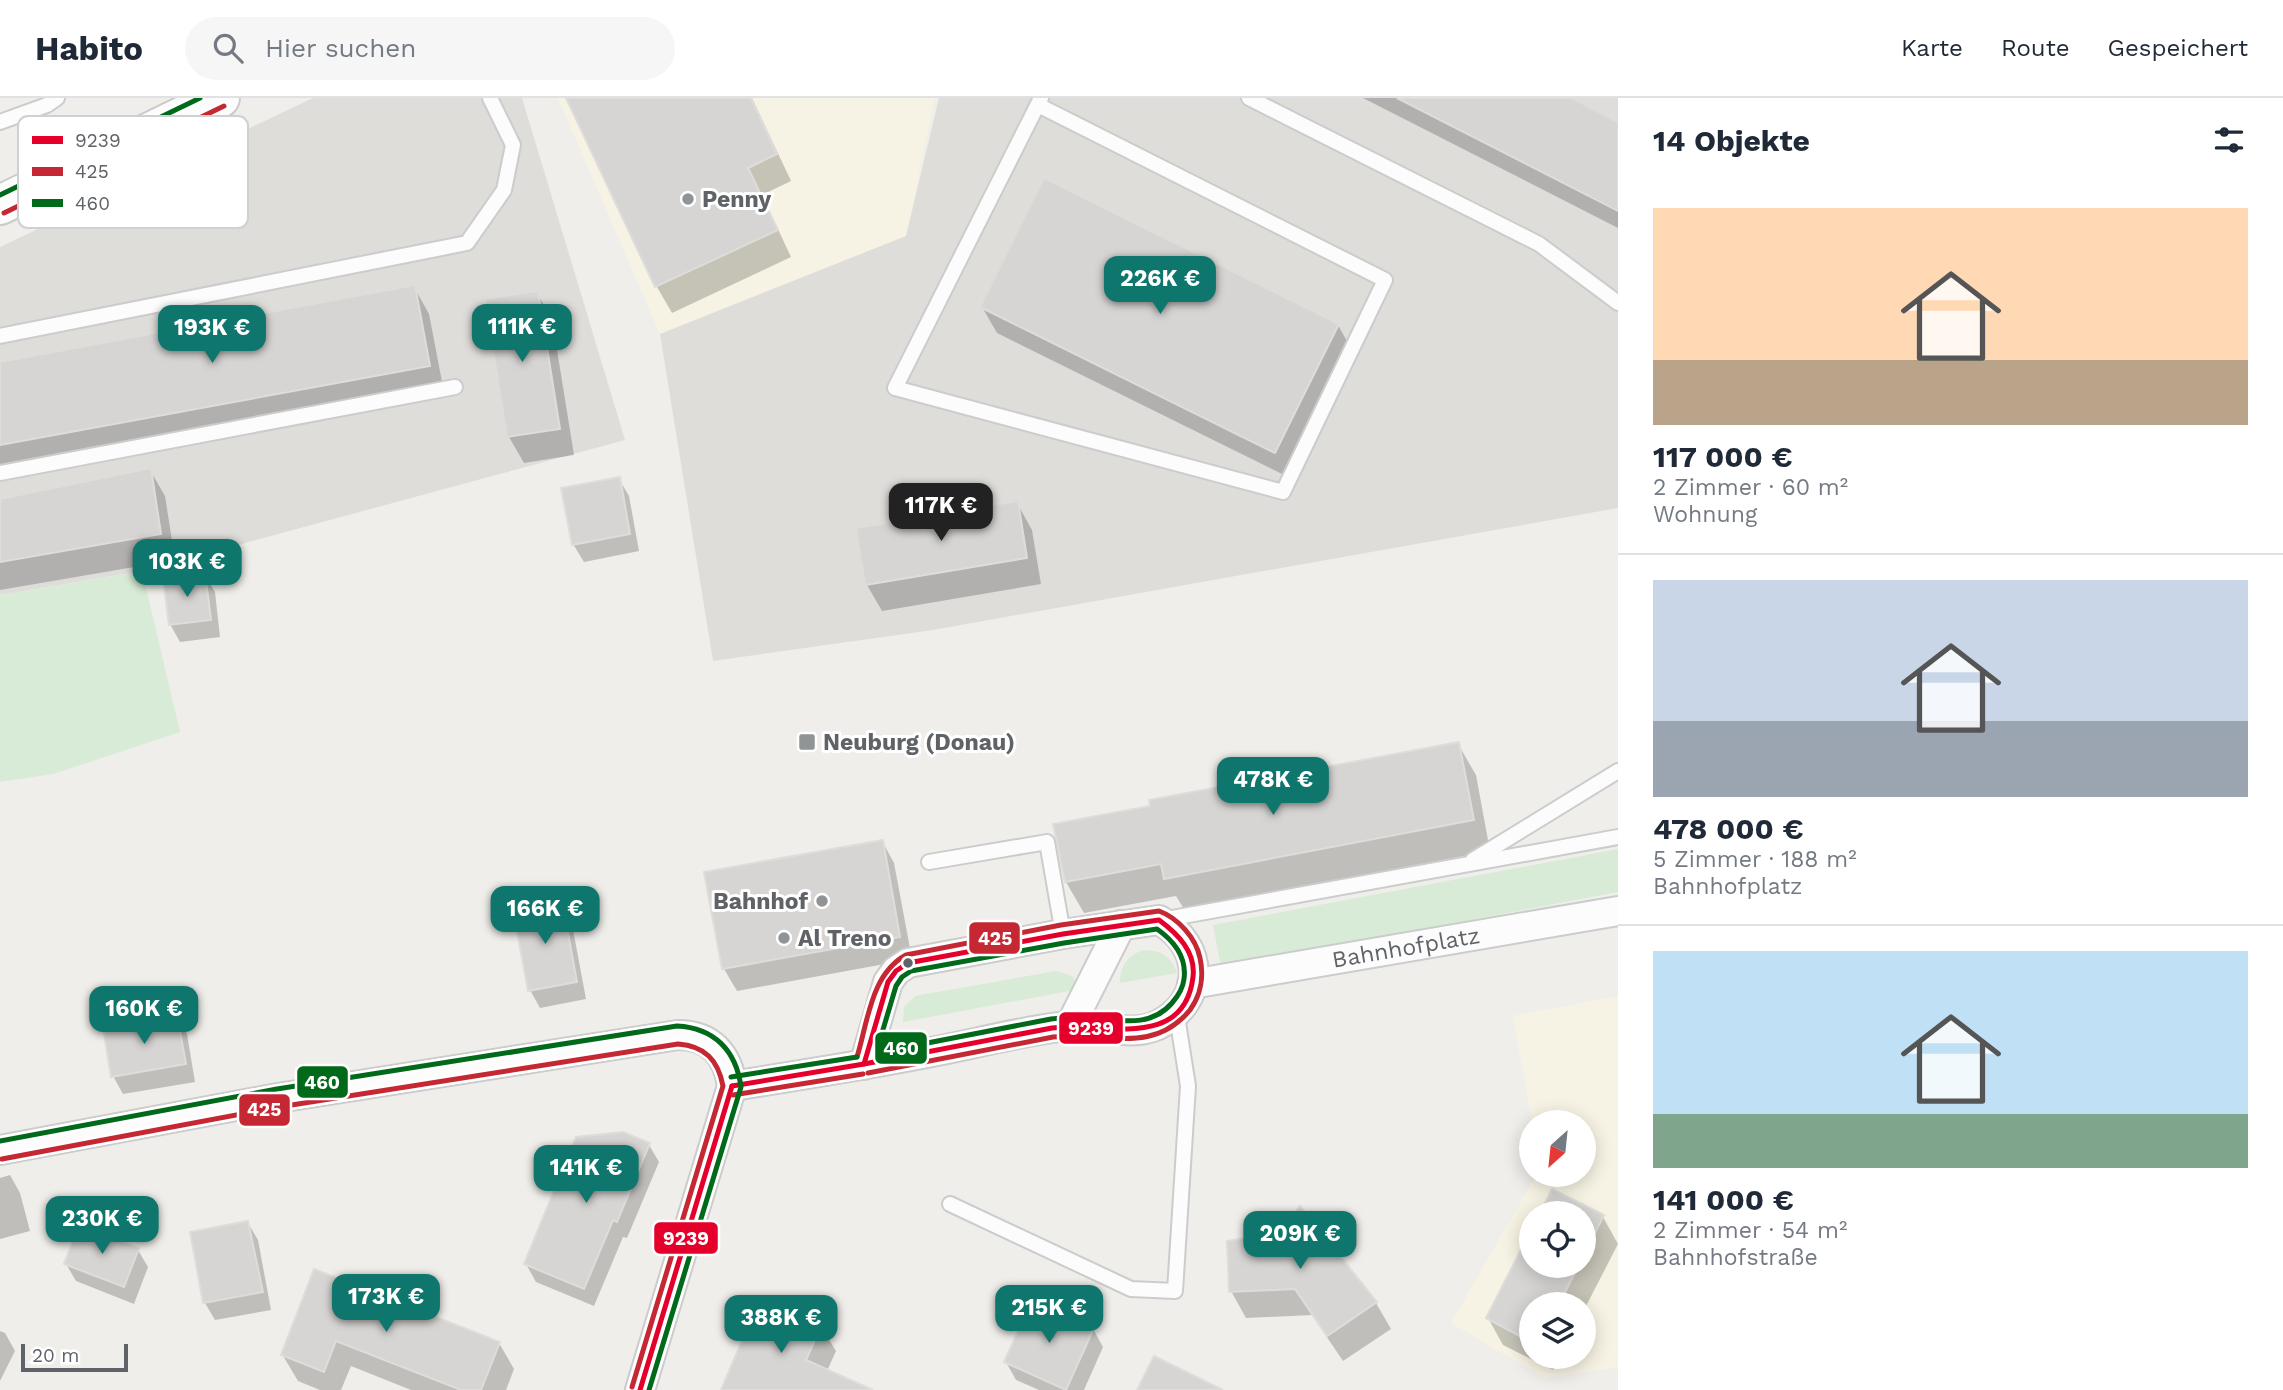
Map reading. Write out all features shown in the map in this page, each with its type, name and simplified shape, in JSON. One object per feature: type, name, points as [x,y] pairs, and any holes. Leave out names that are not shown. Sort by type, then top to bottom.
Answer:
[{"type":"main road","points":[[183,116],[220,98]]},
{"type":"main road","points":[[0,205],[18,196]]},
{"type":"street","name":"Bahnhofplatz","points":[[1192,984],[1618,911]]},
{"type":"street","points":[[732,1086],[864,1065],[1070,1026],[1130,1030],[1157,1025],[1186,998],[1192,984],[1194,968],[1191,953],[1184,939],[1173,928],[1159,920],[1063,934],[908,963],[896,971],[888,982],[864,1065]]},
{"type":"street","points":[[1070,1026],[1121,925]]},
{"type":"street","points":[[0,1150],[278,1098],[678,1035],[699,1037],[719,1050],[730,1072],[732,1086],[640,1390]]},
{"type":"lane","points":[[0,122],[47,105],[57,98]]},
{"type":"lane","points":[[0,336],[467,243],[504,191],[513,145],[490,98]]},
{"type":"lane","points":[[1249,98],[1539,244],[1618,303]]},
{"type":"lane","points":[[1040,101],[1385,280],[1283,492],[895,388],[1040,101]]},
{"type":"lane","points":[[0,473],[455,387]]},
{"type":"lane","points":[[1466,864],[1618,771]]},
{"type":"lane","points":[[1159,920],[1618,837]]},
{"type":"lane","points":[[929,862],[1047,842],[1063,934]]},
{"type":"lane","points":[[950,1203],[1132,1289],[1175,1291],[1188,1086],[1176,1010]]},
{"type":"shaded area","points":[[313,98],[522,98],[625,440],[142,571],[0,595],[0,247],[40,228],[248,228],[248,129]]},
{"type":"shaded area","points":[[558,98],[935,98],[906,236],[660,334]]},
{"type":"shaded area","points":[[939,98],[1618,98],[1618,508],[933,630],[713,661],[660,334],[906,236]]},
{"type":"shaded area","points":[[1618,996],[1618,1367],[1545,1378],[1530,1369],[1596,1369],[1596,1292],[1519,1292],[1519,1363],[1451,1323],[1519,1205],[1519,1278],[1596,1278],[1596,1201],[1521,1201],[1529,1187],[1596,1187],[1596,1110],[1530,1110],[1513,1016]]},
{"type":"green space","points":[[142,571],[180,732],[53,774],[0,782],[0,595]]},
{"type":"green space","points":[[1618,849],[1618,892],[1221,967],[1213,925]]},
{"type":"green space","points":[[1143,950],[1164,955],[1172,962],[1177,973],[1120,983],[1126,962]]},
{"type":"green space","points":[[1056,971],[1072,976],[1080,989],[903,1022],[904,1007],[915,996]]},
{"type":"building","name":"Penny","points":[[566,98],[751,98],[777,154],[748,168],[778,230],[655,287]]},
{"type":"building","points":[[1397,98],[1572,98],[1618,122],[1618,211]]},
{"type":"building","points":[[1044,178],[1339,324],[1275,453],[980,307]]},
{"type":"building","points":[[415,285],[430,366],[0,445],[0,362]]},
{"type":"building","points":[[538,291],[560,429],[507,437],[485,299]]},
{"type":"building","points":[[151,468],[161,534],[0,562],[0,499]]},
{"type":"building","points":[[620,477],[630,534],[572,545],[561,488]]},
{"type":"building","points":[[1018,501],[1027,558],[865,585],[856,528]]},
{"type":"building","points":[[205,573],[211,620],[169,625],[163,578]]},
{"type":"building","points":[[1459,742],[1474,820],[1164,879],[1161,864],[1065,882],[1053,824],[1150,806],[1149,800]]},
{"type":"building","name":"Bahnhof","points":[[883,840],[900,937],[722,969],[704,872]]},
{"type":"building","points":[[562,900],[577,982],[528,991],[513,909]]},
{"type":"building","points":[[177,1015],[186,1064],[111,1077],[103,1027]]},
{"type":"building","points":[[623,1132],[650,1143],[617,1222],[613,1220],[584,1289],[524,1264],[576,1137]]},
{"type":"building","points":[[1552,1189],[1576,1201],[1546,1201]]},
{"type":"building","points":[[1300,1206],[1377,1302],[1327,1336],[1295,1289],[1229,1292],[1227,1241],[1281,1232]]},
{"type":"building","points":[[1596,1211],[1604,1215],[1596,1231]]},
{"type":"building","points":[[248,1221],[263,1292],[203,1303],[190,1232]]},
{"type":"building","points":[[79,1225],[139,1248],[124,1287],[64,1264]]},
{"type":"building","points":[[1519,1253],[1519,1278],[1572,1278],[1565,1292],[1519,1292],[1519,1336],[1486,1318]]},
{"type":"building","points":[[314,1269],[500,1342],[481,1390],[461,1390],[336,1341],[324,1372],[281,1355]]},
{"type":"building","points":[[760,1298],[822,1324],[806,1360],[873,1390],[721,1390]]},
{"type":"building","points":[[1032,1300],[1094,1328],[1066,1390],[1004,1362]]},
{"type":"building","points":[[1154,1356],[1223,1390],[1137,1390]]},
{"type":"transit line","name":"460","points":[[163,116],[200,98]]},
{"type":"transit line","name":"425","points":[[203,116],[224,106]]},
{"type":"transit line","name":"460","points":[[0,195],[18,186]]},
{"type":"transit line","name":"425","points":[[4,213],[18,206]]},
{"type":"transit line","name":"425","points":[[857,1057],[878,986],[894,963],[906,955],[1061,925],[1159,911],[1173,918],[1195,943],[1202,972],[1197,998],[1190,1010],[1160,1033],[1126,1038],[1053,1037],[868,1073]]},
{"type":"transit line","name":"9239","points":[[1159,920],[1173,931],[1189,952],[1193,977],[1186,1000],[1174,1016],[1157,1025],[1116,1029],[1052,1028],[864,1064],[888,982],[896,971],[908,963],[1063,934],[1159,920]]},
{"type":"transit line","name":"460","points":[[1157,929],[1178,950],[1184,979],[1183,986],[1172,1003],[1151,1017],[1128,1021],[1079,1017],[1051,1019],[876,1053],[896,986],[902,977],[911,971],[1157,929]]},
{"type":"transit line","name":"460","points":[[0,1141],[277,1089],[677,1026],[702,1031],[721,1043],[728,1052],[734,1062],[741,1087],[649,1390]]},
{"type":"transit line","name":"425","points":[[2,1159],[279,1107],[678,1044],[696,1048],[714,1062],[723,1086],[632,1387]]},
{"type":"transit line","name":"460","points":[[731,1077],[857,1057]]},
{"type":"transit line","name":"9239","points":[[732,1086],[864,1064]]},
{"type":"transit line","name":"425","points":[[733,1095],[863,1074]]},
{"type":"transit line","name":"9239","points":[[640,1390],[732,1086]]},
{"type":"place","name":"Penny","points":[[688,199]]},
{"type":"place","name":"Neuburg (Donau)","points":[[807,742]]},
{"type":"place","name":"Bahnhof","points":[[822,901]]},
{"type":"place","name":"Al Treno","points":[[784,938]]}]
